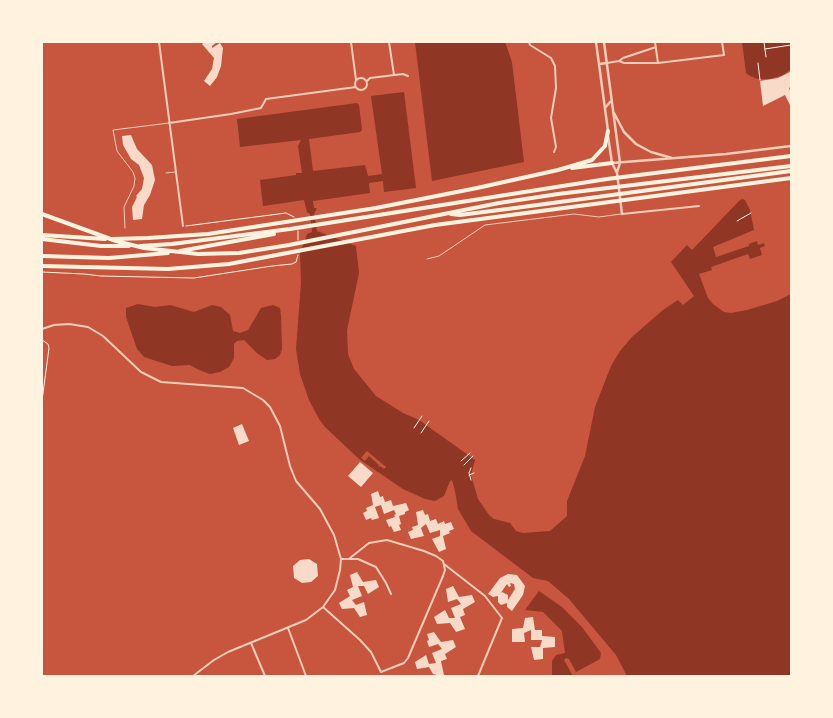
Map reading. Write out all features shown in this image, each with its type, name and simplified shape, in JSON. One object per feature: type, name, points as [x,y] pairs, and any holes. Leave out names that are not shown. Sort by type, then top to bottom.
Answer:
[{"type":"highway","points":[[42,235],[94,239],[148,238],[208,234],[329,216],[420,200],[558,170],[585,162],[597,156],[605,146],[608,132]]},
{"type":"highway","points":[[42,239],[101,246],[172,244],[290,230],[607,179],[791,156]]},
{"type":"highway","points":[[558,170],[612,163]]},
{"type":"highway","points":[[42,214],[116,241],[144,248],[198,254],[240,253],[289,245],[521,200],[630,184],[791,166]]},
{"type":"highway","points":[[446,214],[460,215],[791,171]]},
{"type":"highway","points":[[42,266],[140,269],[187,268],[228,264],[435,225],[791,178]]},
{"type":"highway","points":[[42,256],[135,257],[267,236],[282,231]]},
{"type":"street","points":[[159,42],[183,226]]},
{"type":"street","points":[[351,42],[356,87]]},
{"type":"street","points":[[389,42],[394,75]]},
{"type":"street","points":[[529,42],[530,45],[551,58],[555,66],[556,88],[551,118],[556,147],[554,152]]},
{"type":"street","points":[[596,42],[612,163],[617,173],[622,214],[699,206]]},
{"type":"street","points":[[604,42],[620,163],[617,173]]},
{"type":"street","points":[[655,42],[658,63]]},
{"type":"street","points":[[619,61],[630,63],[658,63],[724,55],[722,42]]},
{"type":"street","points":[[599,64],[619,61],[656,47]]},
{"type":"street","points":[[629,56],[630,63]]},
{"type":"street","points":[[366,81],[370,78],[394,75],[403,74],[408,76]]},
{"type":"street","points":[[356,80],[363,78],[366,81]]},
{"type":"street","points":[[169,123],[261,108],[266,99],[356,87],[360,90],[364,90],[367,86],[366,81]]},
{"type":"street","points":[[605,108],[612,101]]},
{"type":"street","points":[[613,109],[621,128],[634,142],[651,152],[674,159]]},
{"type":"street","points":[[612,163],[674,159],[791,146]]},
{"type":"street","points":[[42,329],[54,325],[69,324],[88,327],[103,336],[141,372],[161,382],[242,388],[263,400],[270,407],[280,426],[290,466],[296,481],[320,509],[330,526],[341,559],[336,590],[323,607],[306,620],[214,660],[193,676]]},
{"type":"street","points":[[350,558],[369,542],[387,540],[401,543],[436,556],[485,596],[502,618],[478,676]]},
{"type":"street","points":[[341,559],[358,559],[376,567],[386,582],[391,594]]},
{"type":"street","points":[[323,607],[360,640],[371,652],[381,672],[404,663],[408,658],[443,576],[444,564]]},
{"type":"street","points":[[288,628],[306,676]]},
{"type":"street","points":[[251,643],[265,676]]},
{"type":"lane","points":[[125,228],[124,207],[134,186],[135,178],[133,172],[116,151],[113,130],[169,123]]},
{"type":"lane","points":[[166,173],[176,172]]},
{"type":"lane","points":[[427,259],[439,256],[484,225],[574,214],[599,217],[622,214]]},
{"type":"path","points":[[764,42],[766,58]]},
{"type":"path","points":[[765,49],[791,45]]},
{"type":"path","points":[[758,63],[760,80]]},
{"type":"path","points":[[738,221],[751,213]]},
{"type":"path","points":[[42,272],[101,276],[194,278],[292,264]]},
{"type":"path","points":[[42,340],[48,344],[49,348],[42,401]]},
{"type":"path","points":[[414,428],[422,416]]},
{"type":"path","points":[[421,433],[429,421]]},
{"type":"path","points":[[461,461],[470,452]]},
{"type":"path","points":[[464,465],[473,456]]},
{"type":"path","points":[[471,468],[469,475],[471,480]]},
{"type":"path","points":[[469,475],[474,473]]},
{"type":"shaded area","points":[[415,42],[505,42],[512,62],[524,162],[432,181]]},
{"type":"shaded area","points":[[742,42],[791,42],[791,69],[783,75],[770,79],[757,79],[750,76],[746,73]]},
{"type":"shaded area","points":[[404,92],[416,188],[384,192],[383,181],[369,183],[370,193],[313,201],[314,208],[317,208],[314,214],[317,231],[356,246],[359,273],[347,330],[348,354],[354,369],[376,396],[403,413],[419,420],[475,460],[471,475],[478,499],[489,515],[494,519],[510,523],[516,531],[523,533],[550,531],[567,516],[567,501],[585,456],[595,407],[611,366],[620,351],[632,337],[663,310],[678,300],[683,305],[694,296],[671,262],[687,245],[692,250],[739,201],[742,199],[745,200],[750,210],[754,230],[713,247],[716,257],[749,246],[749,244],[757,241],[758,245],[764,243],[765,246],[760,248],[762,255],[750,259],[748,254],[711,267],[712,270],[699,274],[708,298],[713,304],[724,312],[731,313],[747,310],[777,301],[791,294],[791,676],[627,676],[616,655],[569,599],[548,581],[533,578],[471,531],[458,509],[452,480],[450,481],[444,496],[435,501],[425,499],[403,489],[359,459],[325,427],[319,419],[309,400],[300,374],[296,349],[301,283],[300,254],[307,234],[312,232],[310,214],[307,212],[304,200],[263,206],[260,180],[302,173],[298,146],[301,140],[240,147],[237,119],[357,103],[359,105],[362,130],[360,132],[309,139],[313,171],[365,165],[368,176],[382,174],[371,96]]},
{"type":"shaded area","points":[[138,304],[155,307],[170,305],[194,312],[212,305],[221,307],[230,315],[233,331],[240,333],[248,330],[261,308],[273,305],[280,308],[282,349],[280,355],[275,359],[267,360],[258,354],[244,340],[237,341],[234,344],[234,358],[229,367],[220,372],[210,374],[190,365],[172,366],[144,357],[137,349],[126,317],[126,308]]},
{"type":"shaded area","points":[[539,591],[562,607],[582,627],[601,653],[600,659],[576,672],[569,659],[566,658],[564,660],[573,676],[552,676],[552,661],[556,655],[565,653],[562,631],[543,612],[525,610]]},
{"type":"pier","points":[[367,451],[386,467],[384,469],[380,466],[378,468],[379,465],[369,456],[365,461],[361,458]]},
{"type":"building","points":[[204,42],[217,42],[212,46],[212,48],[220,43],[223,48],[221,66],[217,77],[210,86],[204,81],[212,69],[214,58],[202,44]]},
{"type":"building","points":[[790,72],[791,87],[789,88],[791,93],[791,107],[785,95],[763,106],[760,81],[778,78]]},
{"type":"building","points":[[131,135],[137,149],[152,165],[155,180],[150,195],[144,205],[142,219],[133,220],[132,207],[137,197],[136,196],[142,189],[144,178],[139,165],[131,159],[123,145],[122,136]]},
{"type":"building","points":[[242,424],[249,441],[239,445],[233,428]]},
{"type":"building","points":[[360,462],[373,473],[361,487],[348,476]]},
{"type":"building","points":[[378,491],[380,497],[383,496],[385,502],[391,500],[393,506],[406,503],[409,510],[405,512],[405,514],[399,516],[401,524],[399,525],[401,530],[394,532],[391,526],[389,527],[386,520],[395,517],[394,515],[396,514],[394,510],[384,514],[381,505],[375,507],[379,518],[372,520],[371,518],[366,520],[363,513],[367,511],[366,508],[373,505],[371,494]]},
{"type":"building","points":[[423,510],[425,515],[428,514],[430,521],[436,519],[438,524],[444,521],[445,524],[451,522],[454,529],[449,531],[450,533],[443,536],[446,549],[439,552],[432,539],[440,536],[440,530],[430,533],[426,524],[421,528],[424,536],[411,539],[408,532],[413,530],[412,527],[418,525],[416,512]]},
{"type":"building","points":[[309,559],[317,564],[318,576],[311,582],[302,583],[294,578],[293,566],[300,560]]},
{"type":"building","points":[[357,572],[363,582],[376,580],[379,587],[368,594],[364,586],[358,586],[362,596],[352,600],[356,605],[364,602],[367,615],[360,617],[354,608],[342,609],[339,603],[350,596],[347,590],[353,587],[350,575]]},
{"type":"building","points":[[508,574],[517,575],[525,586],[523,595],[512,611],[507,607],[507,603],[501,605],[498,602],[498,596],[493,597],[488,594],[500,578]],"holes":[[[510,583],[514,584],[515,589],[508,600],[508,595],[502,592],[500,594],[507,584],[509,587],[511,586]]]},
{"type":"building","points":[[453,586],[459,597],[472,595],[475,602],[463,609],[465,615],[460,617],[465,629],[456,632],[450,623],[437,624],[434,617],[445,610],[449,618],[455,618],[451,608],[461,604],[457,599],[448,602],[446,589]]},
{"type":"building","points":[[533,617],[535,630],[542,630],[542,636],[555,637],[555,647],[543,648],[543,659],[534,660],[531,647],[540,647],[542,640],[531,640],[531,630],[524,633],[525,642],[512,642],[512,629],[523,628],[525,618]]},
{"type":"building","points":[[434,632],[441,642],[453,640],[456,647],[445,654],[447,659],[441,661],[444,675],[441,676],[433,674],[429,667],[417,669],[415,662],[426,655],[429,664],[436,663],[432,653],[442,649],[438,644],[429,647],[427,641],[429,640],[427,634]]}]
